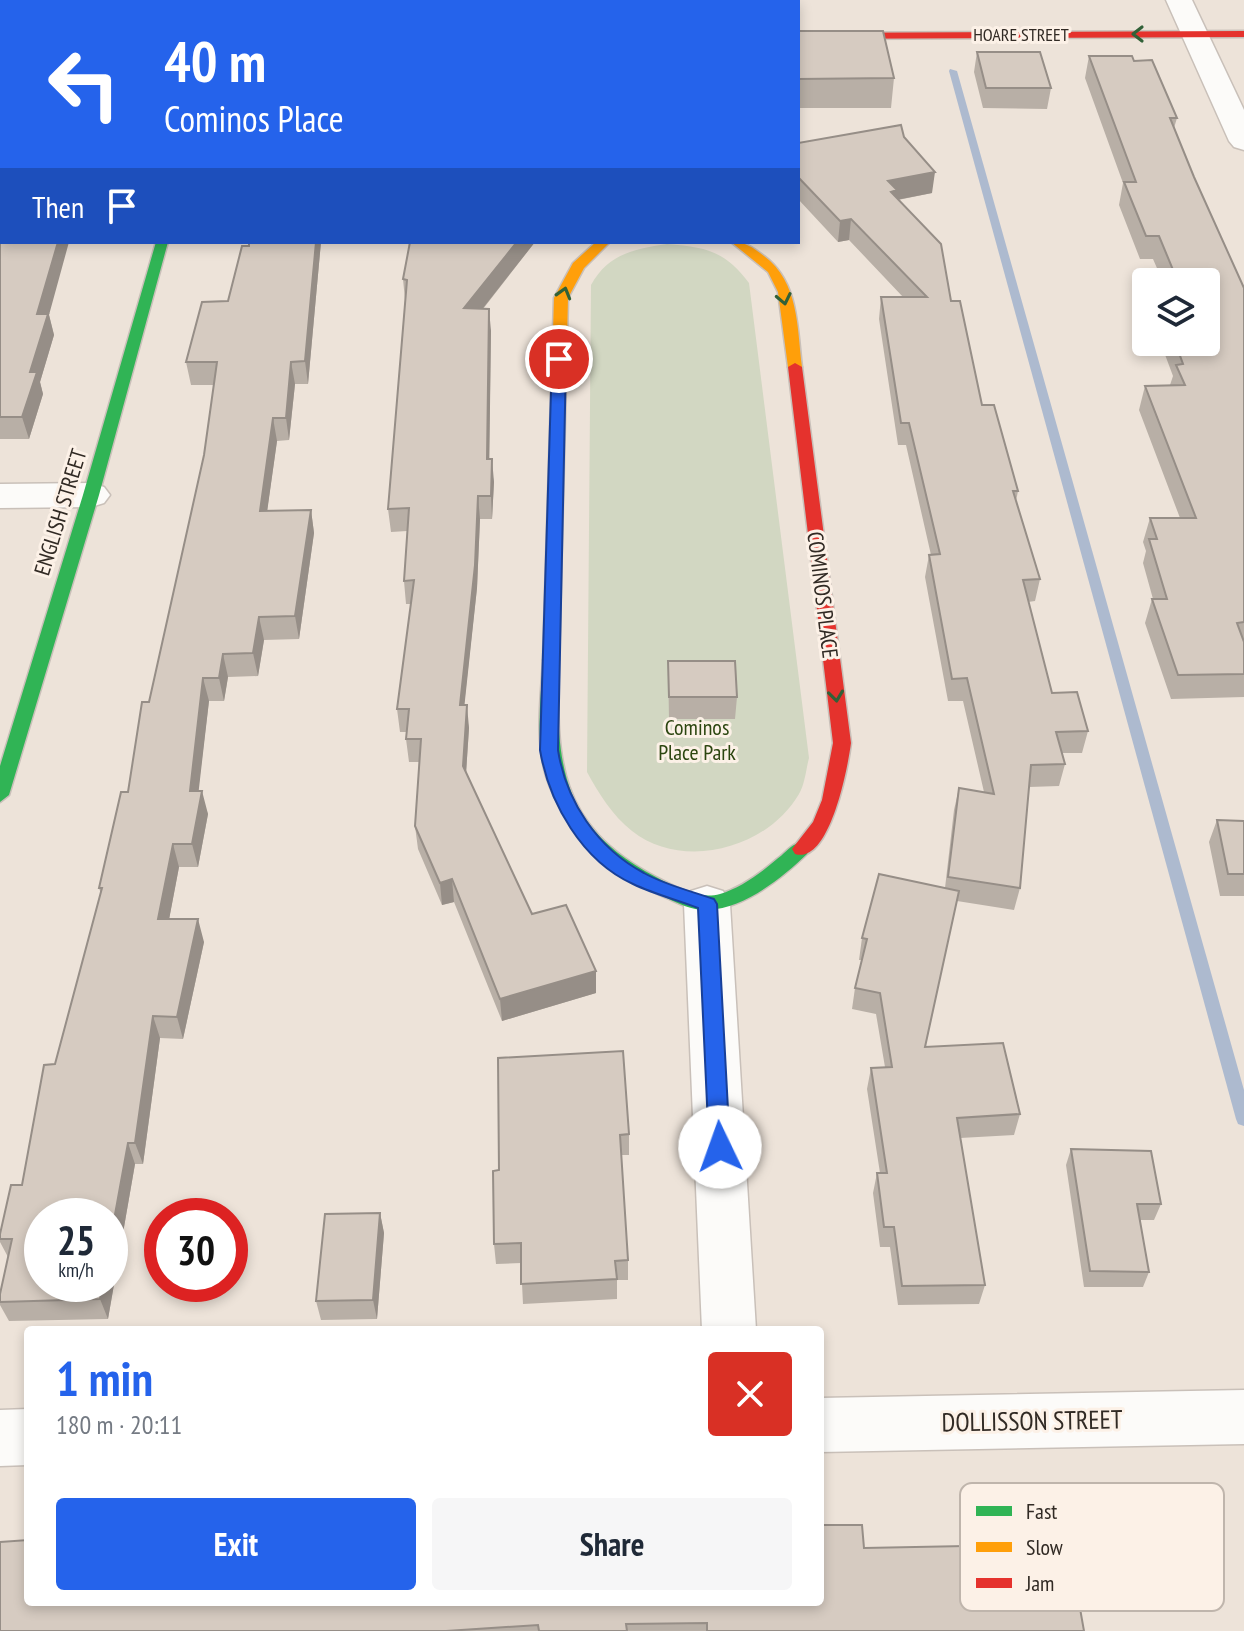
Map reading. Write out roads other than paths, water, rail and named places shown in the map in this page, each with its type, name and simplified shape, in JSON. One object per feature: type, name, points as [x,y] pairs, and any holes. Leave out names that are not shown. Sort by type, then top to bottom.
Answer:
[{"type":"street","name":"HOARE STREET","points":[[800,36],[1186,15],[1244,34]]},
{"type":"street","points":[[1186,15],[1244,141]]},
{"type":"street","name":"ENGLISH STREET","points":[[0,795],[91,495],[161,244]]},
{"type":"street","points":[[601,244],[587,252],[571,273],[561,298],[549,750],[554,778],[568,811],[600,850],[637,878],[707,904],[729,1326]]},
{"type":"street","name":"COMINOS PLACE","points":[[707,904],[737,894],[779,869],[804,846],[829,813],[840,781],[842,743],[785,292],[774,270],[740,244]]},
{"type":"street","points":[[0,496],[91,495]]},
{"type":"street","name":"DOLLISSON STREET","points":[[824,1425],[1244,1417]]},
{"type":"street","points":[[0,1438],[24,1437]]},
{"type":"waterway","points":[[953,71],[1244,1119]]},
{"type":"park label","name":"Cominos Place Park","points":[[697,740]]}]
